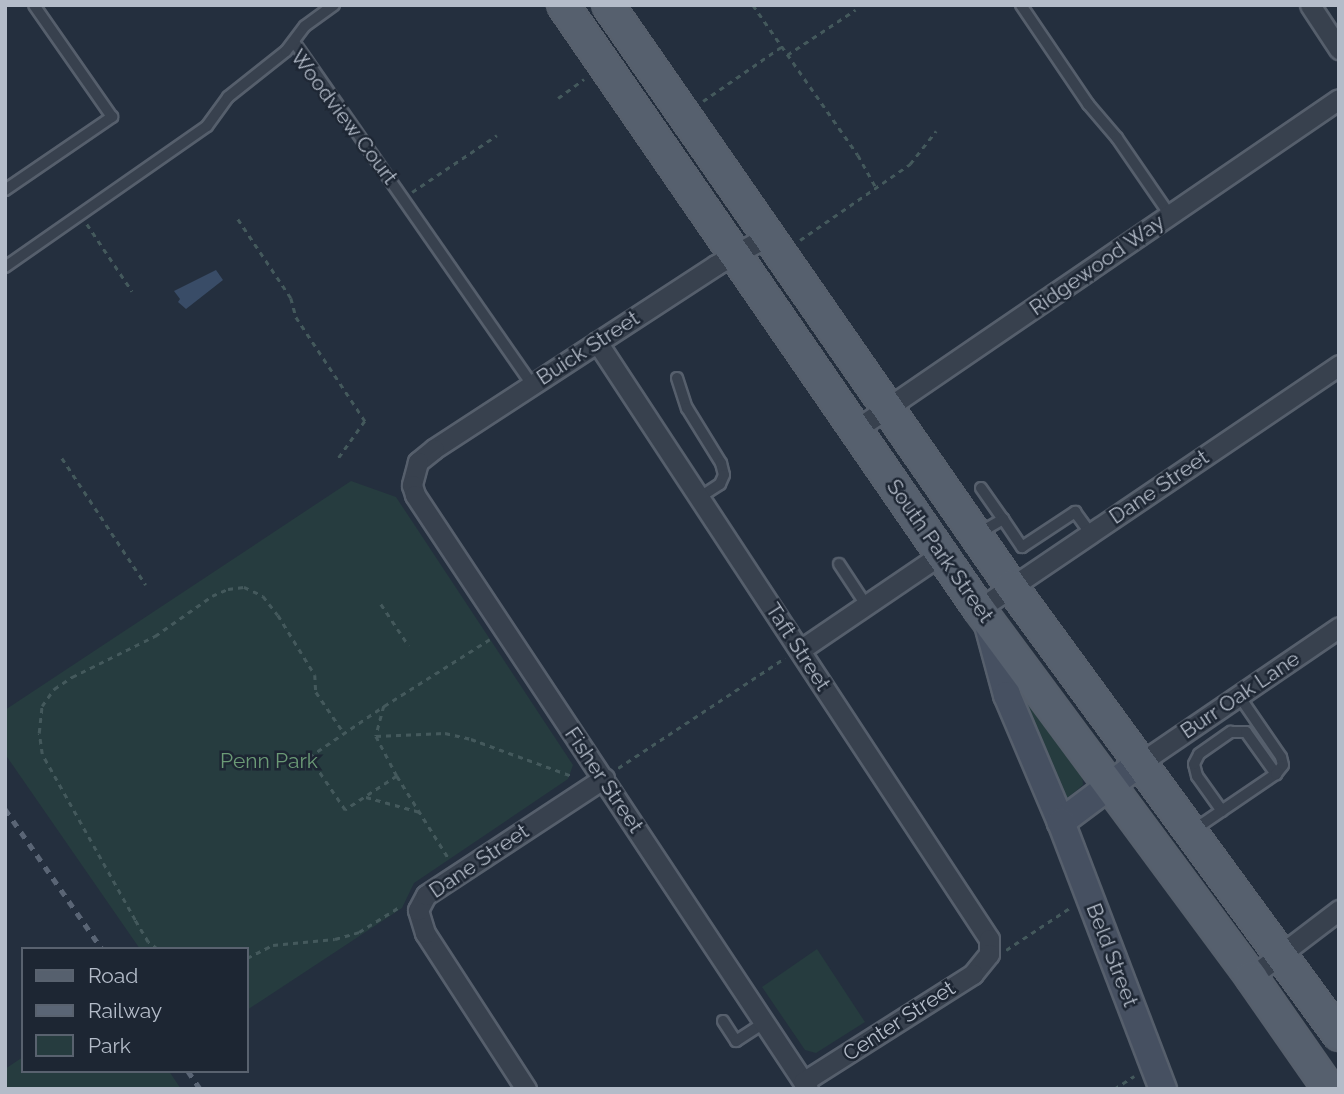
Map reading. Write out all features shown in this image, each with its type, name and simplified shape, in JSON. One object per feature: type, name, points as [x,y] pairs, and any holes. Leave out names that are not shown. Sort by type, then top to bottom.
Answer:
[{"type":"main road","name":"South Park Street","points":[[563,5],[983,614],[1251,977],[1329,1089]]},
{"type":"main road","name":"South Park Street","points":[[608,5],[781,240],[887,409],[976,536],[1282,953],[1339,1035]]},
{"type":"street","points":[[1310,5],[1339,49]]},
{"type":"street","name":"Ridgewood Way","points":[[855,430],[1339,99]]},
{"type":"street","name":"Buick Street","points":[[414,468],[434,449],[736,255],[781,240]]},
{"type":"street","name":"Taft Street","points":[[597,342],[700,497],[792,654],[980,921],[997,952]]},
{"type":"street","name":"Dane Street","points":[[983,614],[1012,586],[1336,373]]},
{"type":"street","name":"Fisher Street","points":[[414,468],[415,495],[505,630],[610,773],[764,1023],[806,1085]]},
{"type":"street","points":[[792,654],[941,554]]},
{"type":"street","name":"Beld Street","points":[[983,614],[1007,695],[1061,822],[1163,1089]]},
{"type":"street","name":"Burr Oak Lane","points":[[1140,763],[1339,627]]},
{"type":"street","points":[[1061,822],[1140,763]]},
{"type":"street","name":"Dane Street","points":[[526,1089],[425,933],[417,916],[421,901],[610,773]]},
{"type":"street","points":[[1251,977],[1339,910]]},
{"type":"street","name":"Center Street","points":[[806,1085],[973,974],[997,952]]},
{"type":"lane","points":[[7,185],[112,117],[34,5]]},
{"type":"lane","points":[[294,42],[305,26],[334,5]]},
{"type":"lane","points":[[1021,5],[1088,104],[1117,138],[1170,215]]},
{"type":"lane","name":"Woodview Court","points":[[5,267],[207,125],[228,97],[294,42],[532,385]]},
{"type":"lane","points":[[677,379],[687,408],[721,463],[724,475],[719,484],[700,497]]},
{"type":"lane","points":[[981,488],[1022,547],[1075,512],[1090,533]]},
{"type":"lane","points":[[976,536],[1003,519]]},
{"type":"lane","points":[[839,564],[866,605]]},
{"type":"lane","points":[[1192,832],[1276,774],[1283,765],[1281,757],[1239,696]]},
{"type":"lane","points":[[1222,811],[1197,776],[1194,764],[1199,754],[1231,732],[1246,732],[1276,774]]},
{"type":"lane","points":[[723,1021],[736,1041],[764,1023]]},
{"type":"path","points":[[753,5],[858,155],[876,188]]},
{"type":"path","points":[[787,55],[855,10]]},
{"type":"path","points":[[698,105],[781,47]]},
{"type":"path","points":[[558,98],[587,77]]},
{"type":"path","points":[[781,240],[876,188],[910,164],[936,131]]},
{"type":"path","points":[[404,197],[496,135]]},
{"type":"path","points":[[82,215],[132,291]]},
{"type":"path","points":[[237,219],[291,298],[296,317],[365,421],[338,459]]},
{"type":"path","points":[[62,458],[146,585]]},
{"type":"path","points":[[154,947],[135,920],[43,754],[39,733],[42,706],[54,689],[72,677],[155,636],[212,596],[228,589],[244,587],[263,596],[278,615],[315,675],[316,692],[344,733]]},
{"type":"path","points":[[381,604],[409,646]]},
{"type":"path","points":[[397,776],[345,810],[309,757],[505,630]]},
{"type":"path","points":[[610,773],[792,654]]},
{"type":"path","points":[[384,706],[376,736],[397,776],[450,860]]},
{"type":"path","points":[[376,736],[445,733],[471,739],[573,776]]},
{"type":"path","points":[[366,797],[420,813]]},
{"type":"path","points":[[248,958],[273,945],[335,939],[359,932],[403,905]]},
{"type":"path","points":[[997,952],[1071,908]]},
{"type":"path","points":[[1114,1089],[1134,1076]]},
{"type":"green space","name":"Penn Park","points":[[351,481],[396,497],[573,765],[568,779],[414,883],[402,908],[248,1009],[248,947],[139,947],[5,754],[5,710]]},
{"type":"green space","points":[[1016,683],[1082,771],[1083,785],[1063,802]]},
{"type":"green space","points":[[817,949],[865,1022],[816,1053],[805,1050],[762,987]]},
{"type":"green space","points":[[21,1058],[21,1073],[170,1073],[181,1089],[5,1089],[5,1069]]},
{"type":"water","points":[[216,270],[223,280],[186,309],[178,302],[180,299],[174,291]]},
{"type":"railway","points":[[5,809],[101,947]]},
{"type":"railway","points":[[189,1073],[200,1089]]}]
